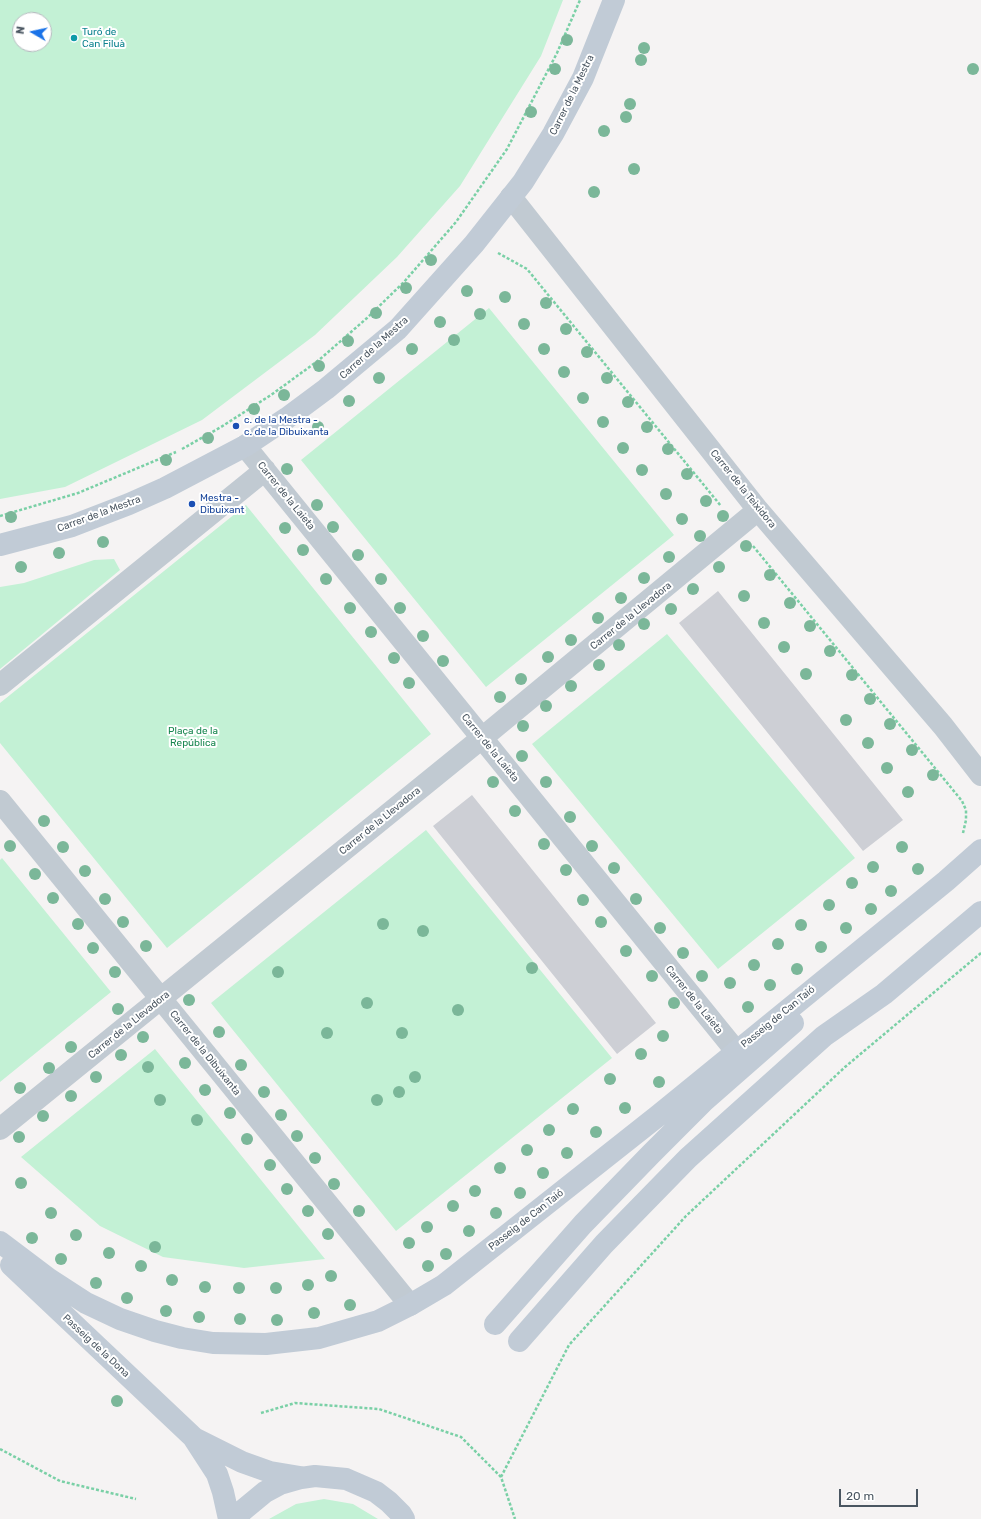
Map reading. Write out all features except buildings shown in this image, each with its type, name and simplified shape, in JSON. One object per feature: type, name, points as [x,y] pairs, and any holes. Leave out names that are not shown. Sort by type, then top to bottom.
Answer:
[{"type":"main road","name":"Carrer de la Mestra","points":[[0,545],[72,526],[129,504],[166,488],[245,446],[287,418],[326,389],[398,329],[460,261],[512,198],[527,176],[553,134],[582,78],[614,0]]},
{"type":"main road","name":"Passeig de Can Taió","points":[[0,1242],[49,1279],[86,1303],[120,1319],[155,1332],[206,1342],[266,1344],[319,1338],[378,1320],[410,1305],[444,1285],[652,1120],[946,881],[981,850]]},
{"type":"main road","name":"Passeig de Can Taió","points":[[495,1324],[583,1224],[704,1101],[809,1009],[975,873],[981,860]]},
{"type":"main road","points":[[519,1341],[604,1244],[688,1158],[824,1036],[884,994],[981,912]]},
{"type":"main road","name":"Passeig de la Dona","points":[[0,1255],[193,1437],[216,1474],[223,1492],[229,1519]]},
{"type":"main road","name":"Passeig de la Dona","points":[[193,1437],[242,1462],[270,1472],[301,1478]]},
{"type":"main road","points":[[237,1519],[242,1511],[265,1492],[301,1478],[329,1476],[346,1479],[376,1492],[389,1502],[404,1519]]},
{"type":"street","name":"Carrer de la Teixidora","points":[[512,198],[758,510],[943,726],[981,775]]},
{"type":"street","name":"Carrer de la Laieta","points":[[245,446],[736,1051]]},
{"type":"street","points":[[0,685],[265,470]]},
{"type":"street","name":"Carrer de la Llevadora","points":[[0,1129],[482,738],[758,510]]},
{"type":"street","name":"Carrer de la Dibuixanta","points":[[2,808],[161,999],[410,1305]]},
{"type":"path","points":[[0,516],[78,493],[176,452],[221,427],[271,395],[319,360],[368,318],[404,282],[456,222],[507,149],[558,53],[580,0]]},
{"type":"path","points":[[501,1478],[569,1345],[681,1222],[845,1067],[981,953]]},
{"type":"path","points":[[262,1413],[295,1403],[379,1409],[461,1437],[501,1478],[515,1519]]},
{"type":"path","points":[[0,1449],[60,1481],[136,1499]]},
{"type":"green space","points":[[0,0],[563,0],[541,56],[460,186],[397,257],[315,335],[202,420],[65,487],[0,499]]},
{"type":"green space","points":[[489,308],[674,535],[486,687],[301,460]]},
{"type":"green space","name":"Plaça de la República","points":[[246,505],[431,734],[167,948],[0,743],[0,703]]},
{"type":"green space","points":[[114,559],[120,570],[0,669],[0,587],[24,583],[94,560]]},
{"type":"green space","points":[[667,634],[855,858],[718,969],[532,744]]},
{"type":"green space","points":[[426,830],[612,1058],[396,1231],[211,1003]]},
{"type":"green space","points":[[2,858],[111,992],[0,1082],[0,860]]},
{"type":"green space","points":[[155,1049],[325,1259],[244,1268],[163,1257],[100,1226],[21,1157]]},
{"type":"green space","points":[[324,1499],[353,1504],[378,1519],[269,1519],[296,1504]]},
{"type":"place","name":"Turó de Can Filuà","points":[[74,38]]},
{"type":"place","name":"c. de la Mestra - c. de la Dibuixanta","points":[[236,426]]},
{"type":"place","name":"Mestra - Dibuixant","points":[[192,504]]}]
